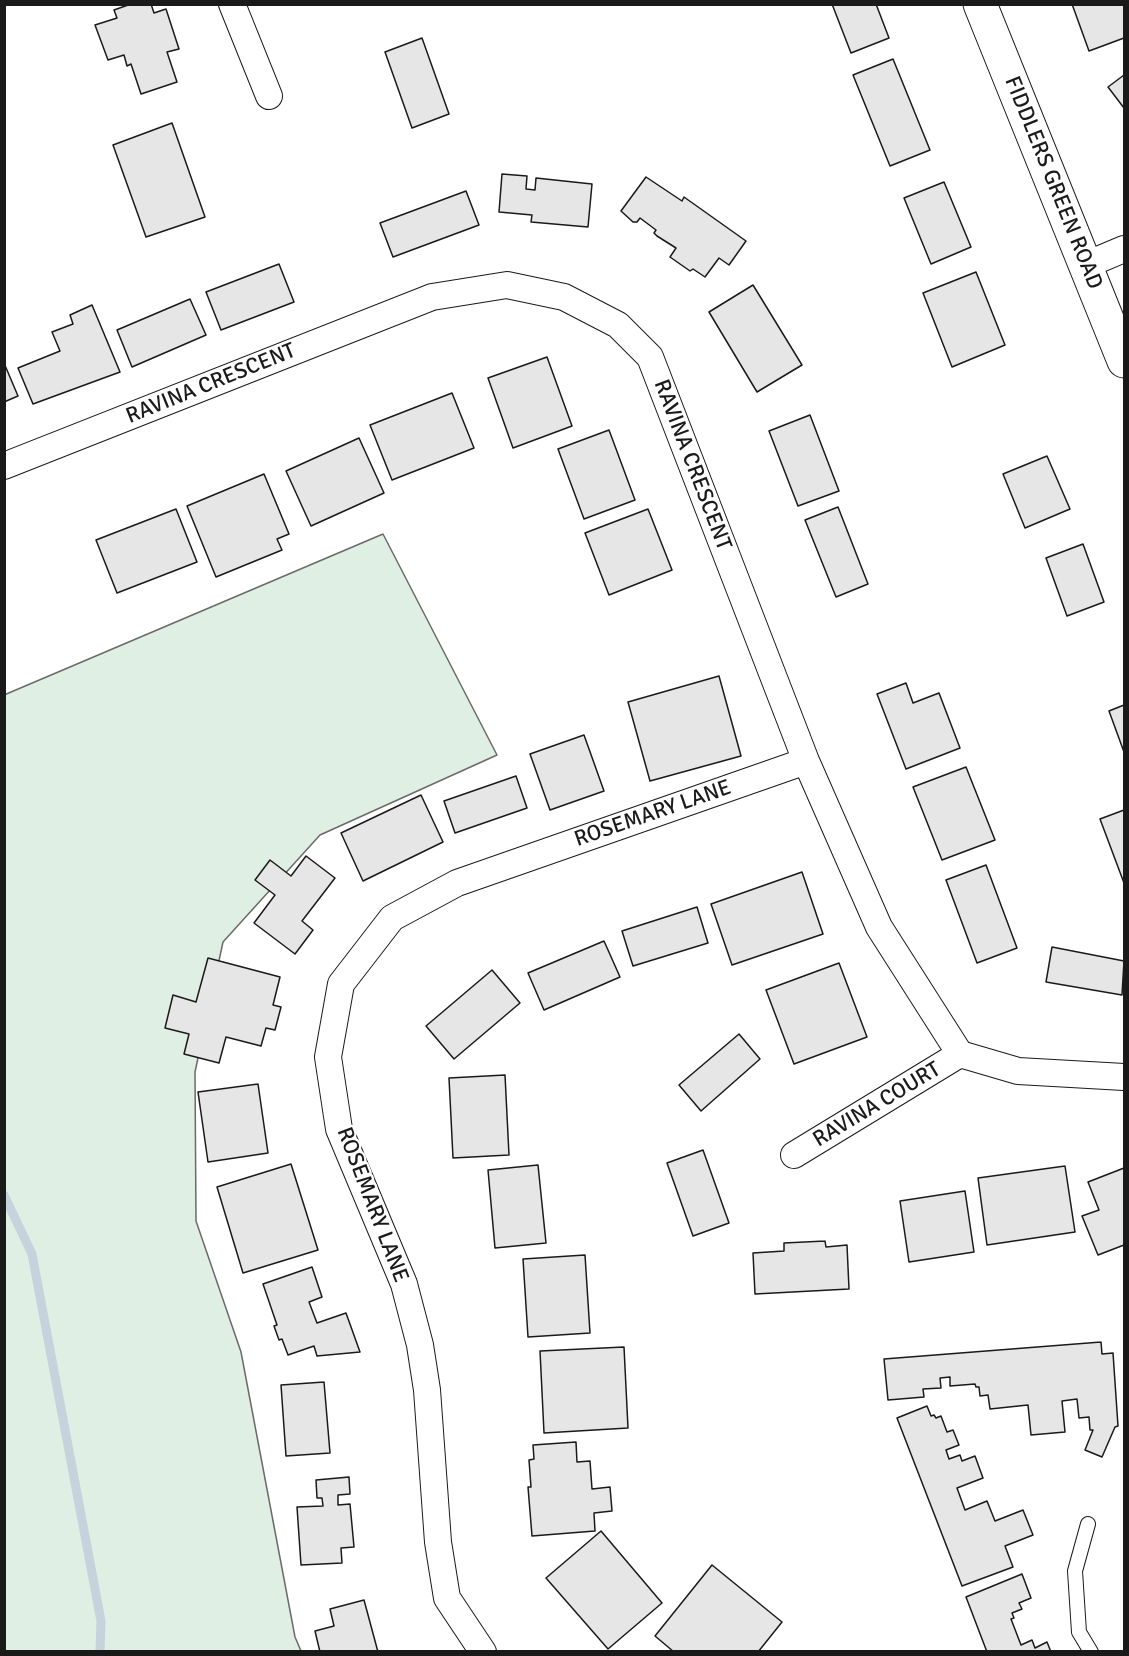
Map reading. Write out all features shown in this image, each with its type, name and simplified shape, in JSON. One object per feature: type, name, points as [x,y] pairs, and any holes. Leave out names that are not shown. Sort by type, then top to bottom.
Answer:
[{"type":"main road","name":"FIDDLERS GREEN ROAD","points":[[980,4],[1125,361]]},
{"type":"street","points":[[232,4],[269,96]]},
{"type":"street","points":[[1086,265],[1125,249]]},
{"type":"street","name":"RAVINA CRESCENT","points":[[4,466],[432,297],[507,285],[564,297],[618,326],[650,357],[806,761],[879,927],[960,1054]]},
{"type":"street","name":"ROSEMARY LANE","points":[[483,1652],[447,1598],[438,1542],[427,1390],[420,1345],[404,1284],[339,1129],[328,1057],[341,984],[392,918],[457,883],[806,761]]},
{"type":"street","points":[[960,1054],[1018,1071],[1125,1077]]},
{"type":"street","name":"RAVINA COURT","points":[[794,1155],[960,1054]]},
{"type":"lane","points":[[1088,1524],[1075,1571],[1079,1632],[1090,1652]]},
{"type":"green space","points":[[383,534],[497,755],[320,835],[223,942],[195,1072],[196,1221],[241,1352],[295,1637],[301,1651],[5,1651],[4,695]]},
{"type":"building","points":[[131,4],[151,4],[154,13],[166,9],[179,49],[167,52],[177,82],[141,94],[131,64],[127,66],[124,55],[108,60],[95,25],[117,18],[114,10]]},
{"type":"building","points":[[832,4],[876,4],[889,38],[851,53]]},
{"type":"building","points":[[1072,4],[1124,4],[1124,38],[1089,51]]},
{"type":"building","points":[[422,38],[449,114],[412,128],[385,52]]},
{"type":"building","points":[[893,59],[930,150],[890,166],[853,75]]},
{"type":"building","points":[[1124,75],[1124,108],[1108,87]]},
{"type":"building","points":[[172,123],[205,217],[146,237],[113,145]]},
{"type":"building","points":[[502,174],[527,176],[526,189],[535,190],[536,178],[592,184],[588,227],[531,222],[532,215],[499,212]]},
{"type":"building","points":[[646,177],[682,201],[684,197],[746,241],[729,265],[719,258],[705,277],[693,269],[690,271],[670,257],[676,248],[657,236],[654,233],[656,230],[640,218],[637,222],[633,222],[621,211]]},
{"type":"building","points":[[944,182],[971,247],[931,264],[904,198]]},
{"type":"building","points":[[466,191],[479,225],[393,257],[380,223]]},
{"type":"building","points":[[279,264],[294,302],[221,330],[206,292]]},
{"type":"building","points":[[976,272],[1005,345],[952,367],[923,293]]},
{"type":"building","points":[[753,285],[802,365],[757,392],[709,312]]},
{"type":"building","points":[[190,299],[206,335],[132,367],[117,330]]},
{"type":"building","points":[[92,305],[120,372],[33,404],[18,368],[60,351],[52,332],[73,324],[70,315]]},
{"type":"building","points":[[547,357],[572,426],[513,448],[488,378]]},
{"type":"building","points":[[4,363],[18,396],[4,402]]},
{"type":"building","points":[[452,393],[474,448],[392,480],[370,425]]},
{"type":"building","points":[[810,415],[839,491],[798,506],[769,431]]},
{"type":"building","points":[[609,430],[635,500],[584,519],[558,449]]},
{"type":"building","points":[[359,438],[384,493],[311,526],[286,471]]},
{"type":"building","points":[[1047,456],[1070,509],[1025,528],[1003,474]]},
{"type":"building","points":[[264,474],[289,534],[277,539],[282,550],[216,577],[187,506]]},
{"type":"building","points":[[838,507],[868,584],[836,597],[805,520]]},
{"type":"building","points":[[176,509],[197,562],[117,593],[96,540]]},
{"type":"building","points":[[648,509],[672,570],[609,595],[585,533]]},
{"type":"building","points":[[1083,544],[1104,602],[1067,616],[1046,558]]},
{"type":"building","points":[[719,676],[741,756],[650,781],[628,702]]},
{"type":"building","points":[[906,683],[913,703],[939,693],[960,748],[906,769],[877,694]]},
{"type":"building","points":[[1124,705],[1124,752],[1109,711]]},
{"type":"building","points":[[584,735],[604,791],[550,810],[530,754]]},
{"type":"building","points":[[966,767],[995,840],[942,860],[913,787]]},
{"type":"building","points":[[516,776],[527,808],[455,833],[444,801]]},
{"type":"building","points":[[421,795],[443,842],[363,881],[341,833]]},
{"type":"building","points":[[1124,810],[1124,883],[1100,819]]},
{"type":"building","points":[[306,856],[335,878],[302,921],[313,930],[295,954],[254,923],[275,895],[255,880],[270,860],[291,876]]},
{"type":"building","points":[[986,865],[1017,948],[977,963],[946,880]]},
{"type":"building","points":[[802,872],[823,934],[732,965],[711,904]]},
{"type":"building","points":[[697,907],[708,943],[633,966],[622,931]]},
{"type":"building","points":[[604,941],[620,977],[544,1010],[528,973]]},
{"type":"building","points":[[1052,947],[1124,961],[1122,995],[1046,982]]},
{"type":"building","points":[[208,958],[280,977],[273,1005],[281,1007],[275,1030],[266,1028],[261,1046],[226,1037],[219,1063],[184,1054],[189,1034],[165,1028],[173,995],[196,1002]]},
{"type":"building","points":[[839,963],[867,1037],[794,1064],[766,990]]},
{"type":"building","points":[[492,970],[520,1003],[454,1059],[426,1026]]},
{"type":"building","points":[[739,1034],[760,1059],[701,1111],[679,1085]]},
{"type":"building","points":[[505,1075],[509,1155],[453,1158],[449,1078]]},
{"type":"building","points":[[258,1084],[268,1153],[208,1162],[198,1092]]},
{"type":"building","points":[[703,1150],[729,1223],[693,1236],[667,1163]]},
{"type":"building","points":[[291,1164],[318,1250],[243,1273],[217,1187]]},
{"type":"building","points":[[538,1165],[546,1243],[495,1248],[488,1170]]},
{"type":"building","points":[[1065,1166],[1075,1232],[987,1245],[978,1178]]},
{"type":"building","points":[[1124,1168],[1124,1245],[1098,1255],[1082,1216],[1099,1210],[1088,1182]]},
{"type":"building","points":[[965,1191],[974,1252],[909,1262],[900,1201]]},
{"type":"building","points":[[825,1241],[826,1247],[847,1245],[849,1289],[755,1294],[753,1253],[784,1251],[784,1243]]},
{"type":"building","points":[[585,1255],[590,1333],[528,1337],[523,1259]]},
{"type":"building","points":[[312,1267],[322,1297],[309,1302],[317,1323],[346,1313],[360,1352],[317,1356],[314,1346],[288,1355],[282,1339],[279,1340],[274,1326],[277,1325],[263,1284]]},
{"type":"building","points":[[1101,1342],[1102,1354],[1113,1353],[1118,1426],[1115,1427],[1102,1457],[1085,1450],[1093,1430],[1090,1430],[1089,1417],[1079,1418],[1077,1399],[1062,1401],[1065,1432],[1031,1435],[1028,1405],[990,1409],[988,1395],[980,1396],[979,1387],[975,1384],[950,1386],[950,1377],[940,1378],[941,1388],[923,1389],[924,1397],[888,1400],[884,1359]]},
{"type":"building","points":[[624,1347],[628,1428],[544,1433],[540,1351]]},
{"type":"building","points":[[324,1382],[330,1453],[286,1456],[281,1385]]},
{"type":"building","points":[[927,1406],[931,1416],[934,1415],[936,1418],[941,1416],[947,1432],[953,1430],[959,1445],[946,1450],[949,1459],[960,1455],[962,1461],[975,1456],[983,1478],[957,1488],[965,1510],[987,1501],[995,1521],[1023,1510],[1033,1535],[1005,1546],[1013,1567],[962,1586],[897,1418]]},
{"type":"building","points":[[576,1442],[577,1462],[590,1461],[592,1489],[610,1487],[612,1511],[594,1513],[595,1531],[532,1536],[528,1487],[531,1487],[529,1460],[534,1459],[533,1445]]},
{"type":"building","points":[[349,1477],[350,1494],[338,1495],[338,1505],[350,1504],[354,1547],[341,1548],[342,1563],[301,1565],[297,1507],[323,1506],[322,1498],[317,1498],[316,1480]]},
{"type":"building","points":[[601,1531],[662,1603],[608,1649],[546,1578]]},
{"type":"building","points":[[712,1565],[782,1622],[758,1652],[674,1652],[655,1636]]},
{"type":"building","points":[[1022,1574],[1031,1598],[1019,1603],[1022,1609],[1012,1613],[1014,1618],[1011,1619],[1021,1645],[1032,1640],[1035,1648],[1047,1642],[1051,1652],[987,1652],[966,1597]]},
{"type":"building","points":[[364,1600],[378,1652],[320,1652],[315,1631],[334,1626],[330,1609]]},
{"type":"waterway","points":[[4,1195],[32,1254],[101,1621],[100,1652]]}]
